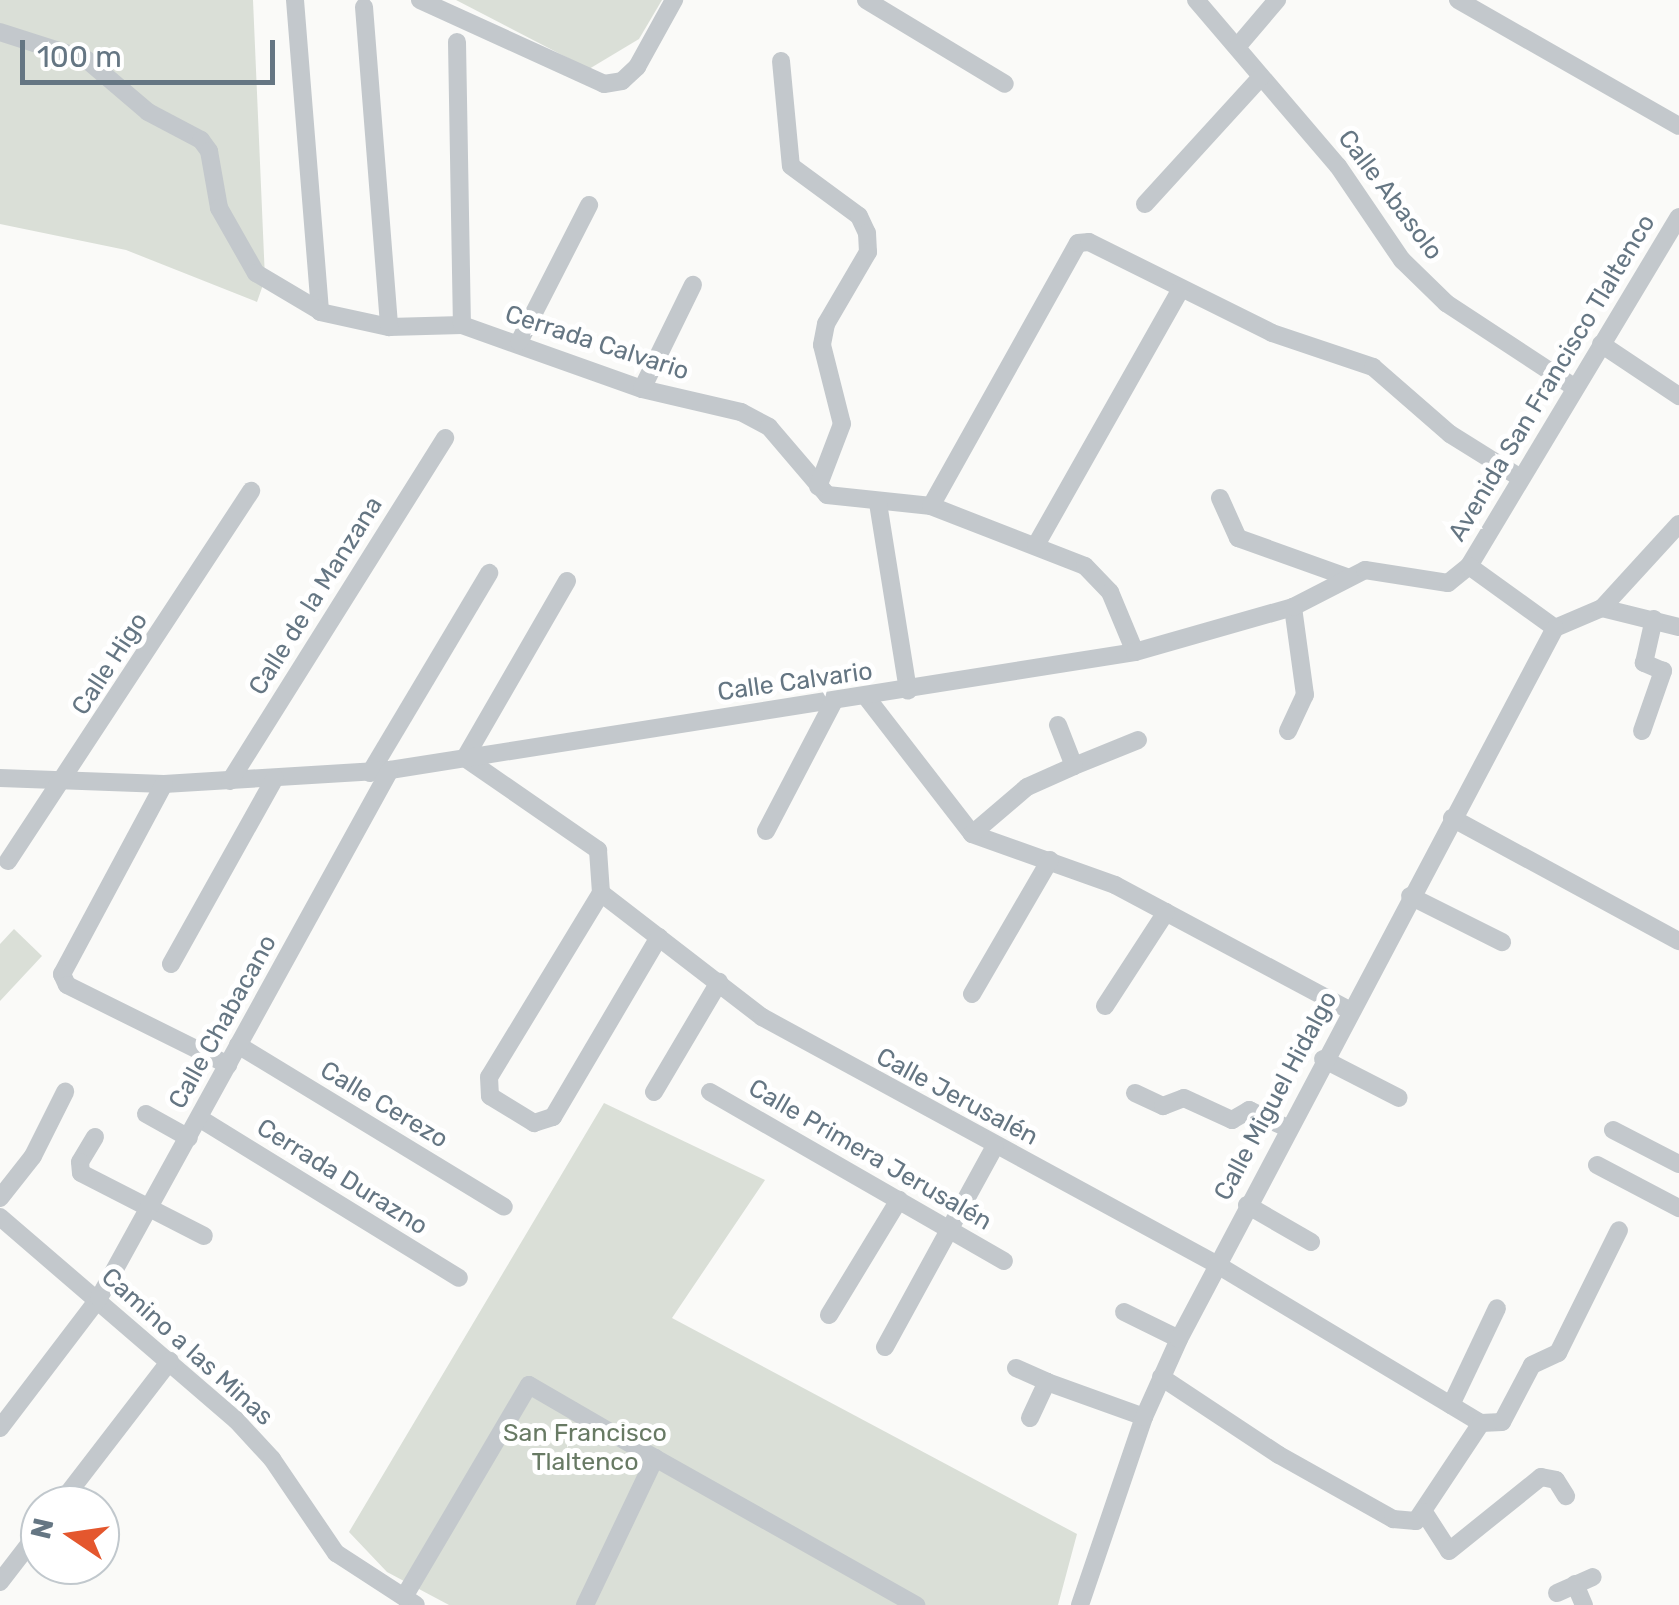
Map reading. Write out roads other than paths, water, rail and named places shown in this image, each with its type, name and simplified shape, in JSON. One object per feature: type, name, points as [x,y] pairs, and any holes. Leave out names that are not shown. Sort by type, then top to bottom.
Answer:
[{"type":"street","points":[[296,0],[320,312]]},
{"type":"street","points":[[420,0],[589,82],[622,81],[637,66],[674,0]]},
{"type":"street","points":[[866,0],[1005,84]]},
{"type":"street","name":"Calle Abasolo","points":[[1196,0],[1338,166],[1402,260],[1446,303],[1574,387]]},
{"type":"street","points":[[1237,47],[1278,0]]},
{"type":"street","points":[[1458,0],[1679,126]]},
{"type":"street","points":[[364,7],[388,327]]},
{"type":"street","name":"Cerrada Calvario","points":[[0,32],[87,60],[148,112],[201,140],[209,151],[220,208],[256,273],[320,312],[388,327],[462,325],[519,342],[642,389],[714,403],[768,427],[818,488]]},
{"type":"street","points":[[457,42],[462,325]]},
{"type":"street","points":[[781,61],[791,166],[859,216],[867,234],[868,252],[826,324],[822,345],[842,424],[818,488],[878,503],[931,506],[1085,566],[1110,592],[1136,652]]},
{"type":"street","points":[[1145,204],[1261,77]]},
{"type":"street","points":[[519,342],[589,205]]},
{"type":"street","name":"Avenida San Francisco Tlaltenco","points":[[1469,566],[1679,217]]},
{"type":"street","points":[[931,506],[1078,242],[1090,242],[1272,333],[1374,366],[1450,434],[1519,478]]},
{"type":"street","points":[[642,389],[693,285]]},
{"type":"street","points":[[1036,546],[1181,289]]},
{"type":"street","points":[[1601,344],[1679,396]]},
{"type":"street","name":"Calle de la Manzana","points":[[230,780],[445,438]]},
{"type":"street","name":"Calle Higo","points":[[8,862],[250,491]]},
{"type":"street","points":[[1220,498],[1238,538],[1346,577]]},
{"type":"street","points":[[878,503],[908,691]]},
{"type":"street","points":[[1469,566],[1556,628],[1602,608],[1679,524]]},
{"type":"street","name":"Calle Calvario","points":[[0,778],[164,784],[370,773],[866,698],[1136,652],[1293,606],[1365,570],[1448,583],[1469,566]]},
{"type":"street","points":[[370,773],[489,573]]},
{"type":"street","points":[[567,580],[465,758],[598,850],[602,893],[489,1077],[490,1096],[534,1123],[553,1117],[659,937]]},
{"type":"street","points":[[1288,731],[1305,695],[1293,606]]},
{"type":"street","points":[[1602,608],[1679,627]]},
{"type":"street","points":[[1642,731],[1663,671],[1644,663],[1654,619]]},
{"type":"street","name":"Calle Miguel Hidalgo","points":[[1080,1605],[1144,1416],[1178,1339],[1349,1010],[1556,628]]},
{"type":"street","points":[[866,698],[972,834],[1050,860],[1166,912],[1349,1010]]},
{"type":"street","points":[[766,831],[834,701]]},
{"type":"street","points":[[1058,724],[1074,766]]},
{"type":"street","points":[[972,834],[1027,787],[1138,740]]},
{"type":"street","name":"Calle Chabacano","points":[[0,1428],[98,1298],[390,770]]},
{"type":"street","points":[[171,964],[274,778]]},
{"type":"street","points":[[164,784],[64,961],[67,985],[228,1064]]},
{"type":"street","points":[[1452,818],[1679,941]]},
{"type":"street","points":[[972,994],[1050,860]]},
{"type":"street","name":"Calle Jerusalén","points":[[602,893],[718,982],[813,1048],[1216,1264],[1481,1423]]},
{"type":"street","points":[[1410,896],[1502,942]]},
{"type":"street","points":[[1106,1006],[1166,912]]},
{"type":"street","points":[[654,1092],[718,982]]},
{"type":"street","name":"Calle Cerezo","points":[[238,1046],[504,1207]]},
{"type":"street","points":[[1323,1059],[1399,1098]]},
{"type":"street","points":[[0,1198],[33,1156],[65,1092]]},
{"type":"street","name":"Calle Primera Jerusalén","points":[[710,1092],[1004,1261]]},
{"type":"street","points":[[1135,1093],[1163,1106],[1184,1098],[1232,1120],[1250,1110],[1287,1128]]},
{"type":"street","points":[[146,1114],[189,1138]]},
{"type":"street","name":"Cerrada Durazno","points":[[199,1118],[458,1278]]},
{"type":"street","points":[[1612,1130],[1679,1164]]},
{"type":"street","points":[[95,1138],[80,1162],[82,1173],[204,1236]]},
{"type":"street","points":[[885,1347],[995,1146]]},
{"type":"street","points":[[1597,1165],[1679,1208]]},
{"type":"street","points":[[829,1316],[899,1200]]},
{"type":"street","points":[[1247,1205],[1311,1242]]},
{"type":"street","name":"Camino a las Minas","points":[[0,1217],[170,1361],[272,1459],[336,1553],[410,1601]]},
{"type":"street","points":[[1160,1376],[1393,1519],[1416,1521],[1481,1423],[1502,1422],[1532,1366],[1558,1352],[1619,1230]]},
{"type":"street","points":[[1451,1405],[1498,1308]]},
{"type":"street","points":[[1124,1312],[1178,1339]]},
{"type":"street","points":[[74,1485],[170,1361]]},
{"type":"street","points":[[1016,1368],[1144,1416]]},
{"type":"street","points":[[1030,1418],[1047,1382]]},
{"type":"street","points":[[410,1601],[529,1385],[916,1605]]},
{"type":"street","points":[[585,1605],[655,1458]]},
{"type":"street","points":[[1424,1512],[1450,1550],[1541,1477],[1556,1480],[1566,1496]]},
{"type":"street","points":[[0,1582],[20,1556]]},
{"type":"street","points":[[1557,1593],[1593,1578]]},
{"type":"street","points":[[1575,1584],[1584,1605]]},
{"type":"park label","name":"San Francisco Tlaltenco","points":[[585,1448]]}]
